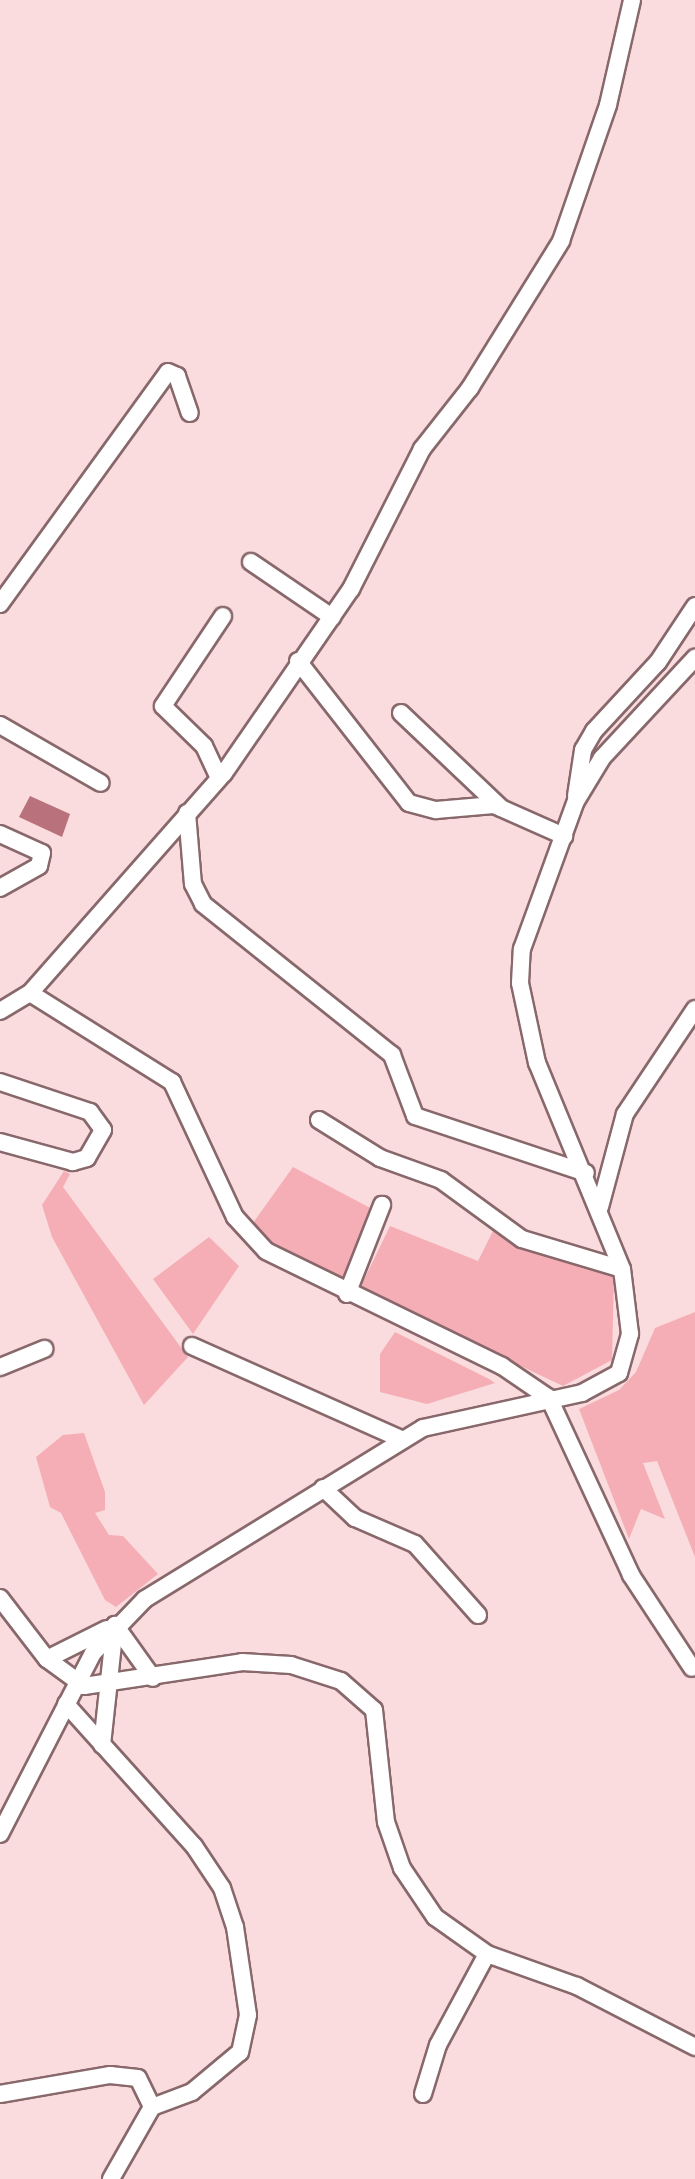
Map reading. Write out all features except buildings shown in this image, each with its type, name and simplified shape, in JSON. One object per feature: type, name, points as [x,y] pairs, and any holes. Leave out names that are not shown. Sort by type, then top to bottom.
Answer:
[{"type":"street","points":[[0,1011],[30,993],[219,778],[298,661],[332,617],[422,449],[470,388],[561,241],[608,105],[632,0]]},
{"type":"street","points":[[0,604],[168,372],[177,376],[190,413]]},
{"type":"street","points":[[251,562],[332,617]]},
{"type":"street","points":[[47,1659],[115,1625],[401,1439],[467,1412],[582,1393],[619,1373],[630,1334],[622,1269],[586,1173],[537,1063],[520,983],[526,932],[576,801],[583,750],[594,731],[658,662],[695,606]]},
{"type":"street","points":[[219,778],[204,746],[163,706],[223,616]]},
{"type":"street","points":[[576,801],[622,734],[695,658]]},
{"type":"street","points":[[298,661],[409,803],[503,810],[564,836]]},
{"type":"street","points":[[401,713],[503,810]]},
{"type":"street","points":[[0,725],[101,783]]},
{"type":"street","points":[[187,813],[193,884],[203,904],[392,1055],[415,1116],[586,1173]]},
{"type":"street","points":[[0,834],[42,853],[39,866],[0,888]]},
{"type":"street","points":[[30,993],[172,1082],[235,1217],[266,1251],[347,1294],[502,1366],[549,1398],[631,1575],[692,1668]]},
{"type":"street","points":[[600,1207],[625,1114],[695,1009]]},
{"type":"street","points":[[0,1082],[90,1112],[103,1130],[87,1158],[73,1162],[0,1142]]},
{"type":"street","points":[[319,1120],[369,1153],[441,1180],[522,1239],[622,1269]]},
{"type":"street","points":[[347,1294],[382,1205]]},
{"type":"street","points":[[192,1346],[401,1439]]},
{"type":"street","points":[[0,1367],[44,1349]]},
{"type":"street","points":[[323,1488],[348,1514],[415,1544],[478,1615]]},
{"type":"street","points":[[0,1598],[47,1659],[77,1684],[105,1687],[242,1662],[291,1665],[341,1681],[366,1698],[374,1710],[386,1822],[402,1868],[435,1917],[487,1954],[577,1986],[695,2047]]},
{"type":"street","points":[[115,1625],[153,1678]]},
{"type":"street","points":[[0,1834],[77,1684],[115,1625]]},
{"type":"street","points":[[102,1745],[105,1687],[115,1625]]},
{"type":"street","points":[[66,1704],[166,1812],[222,1888],[245,1986],[246,2035],[230,2067],[152,2107],[111,2179]]},
{"type":"street","points":[[423,2094],[438,2045],[487,1954]]},
{"type":"street","points":[[0,2094],[122,2074],[146,2086],[152,2107]]},
{"type":"shaded area","points":[[30,796],[70,814],[62,837],[19,817]]},
{"type":"shaded area","points":[[293,1167],[374,1210],[344,1286],[266,1243],[253,1223]]},
{"type":"shaded area","points":[[64,1171],[70,1174],[63,1187],[188,1357],[144,1405],[52,1237],[42,1205]]},
{"type":"shaded area","points":[[390,1226],[478,1261],[493,1231],[614,1275],[612,1360],[563,1386],[359,1290]]},
{"type":"shaded area","points":[[209,1237],[239,1266],[193,1334],[153,1279]]},
{"type":"shaded area","points":[[695,1312],[695,1557],[657,1461],[643,1463],[665,1519],[641,1509],[629,1539],[579,1409],[619,1390],[636,1372],[655,1328]]},
{"type":"shaded area","points":[[395,1332],[495,1383],[427,1404],[380,1392],[380,1354]]},
{"type":"shaded area","points":[[84,1433],[105,1492],[105,1510],[95,1513],[109,1535],[123,1536],[158,1574],[116,1607],[105,1600],[61,1513],[50,1507],[36,1457],[63,1435]]}]
